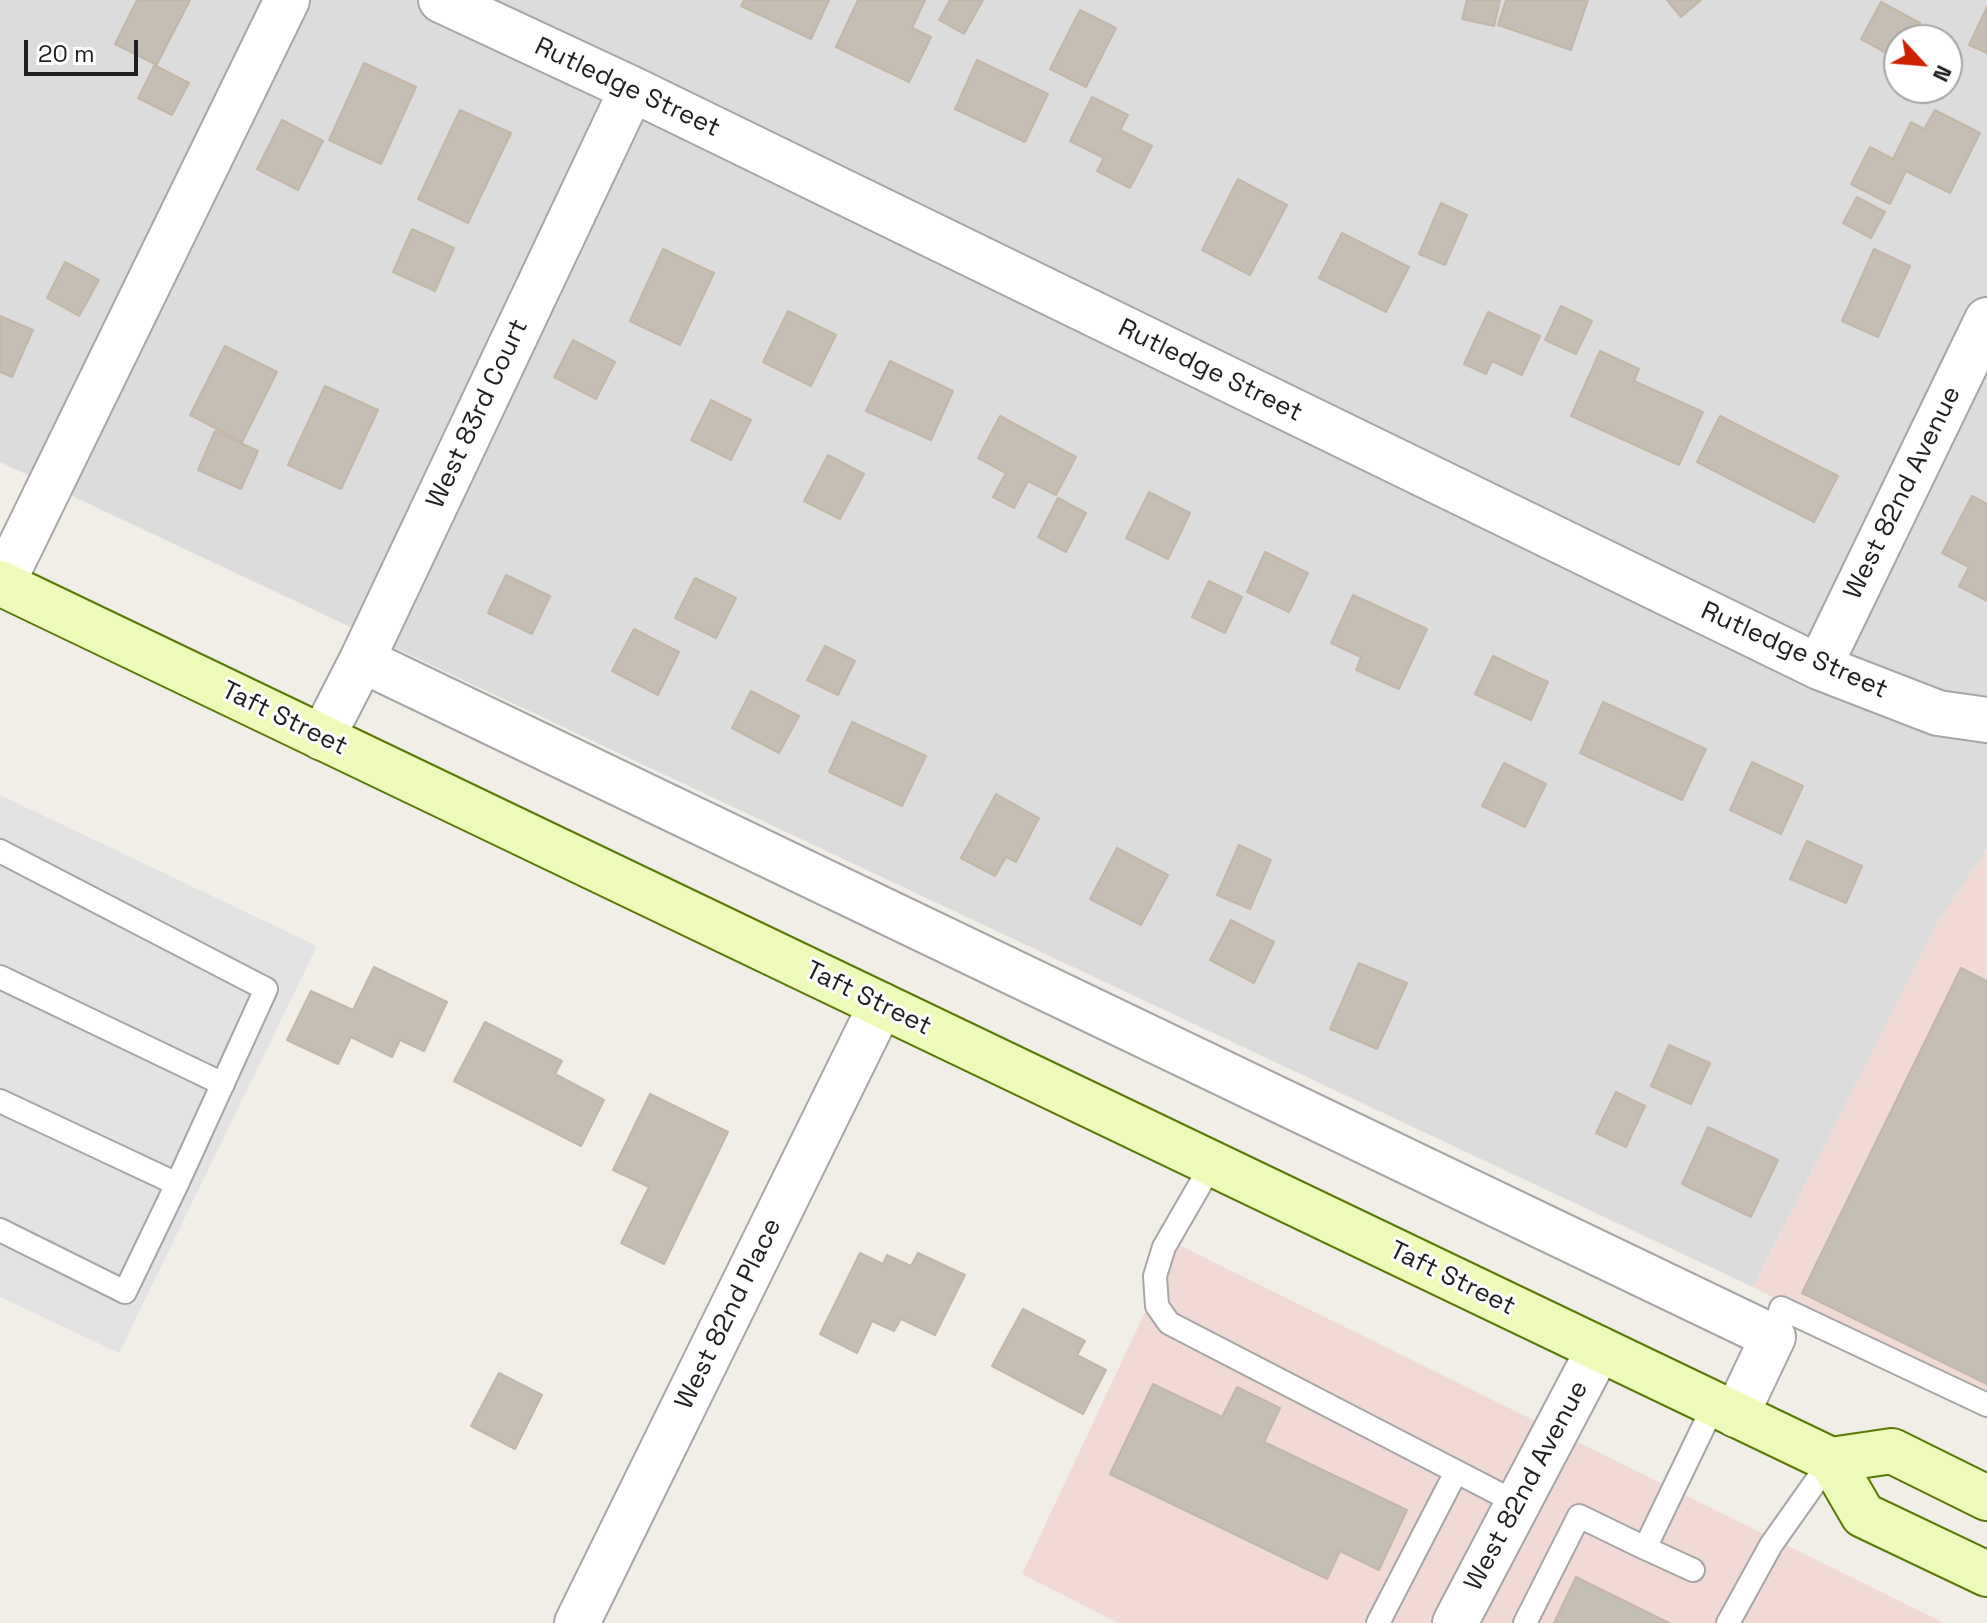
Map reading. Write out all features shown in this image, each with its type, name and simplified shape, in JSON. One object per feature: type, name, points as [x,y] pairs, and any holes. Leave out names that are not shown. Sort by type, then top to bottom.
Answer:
[{"type":"main road","name":"Taft Street","points":[[1,585],[1831,1460]]},
{"type":"main road","points":[[1987,1498],[1892,1451],[1831,1460],[1863,1515],[1987,1574]]},
{"type":"street","points":[[1,585],[287,0]]},
{"type":"street","name":"Rutledge Street","points":[[465,5],[1819,667],[1938,713],[1987,720]]},
{"type":"street","name":"West 83rd Court","points":[[322,738],[362,660],[632,89]]},
{"type":"street","name":"West 82nd Avenue","points":[[1819,667],[1987,320]]},
{"type":"street","points":[[362,660],[1773,1337],[1725,1410]]},
{"type":"street","name":"West 82nd Place","points":[[577,1623],[881,1005]]},
{"type":"street","name":"West 82nd Avenue","points":[[1455,1623],[1599,1349]]},
{"type":"lane","points":[[0,851],[266,989],[125,1292],[0,1230]]},
{"type":"lane","points":[[0,977],[223,1084]]},
{"type":"lane","points":[[0,1101],[177,1184]]},
{"type":"lane","points":[[1212,1164],[1164,1247],[1155,1276],[1157,1306],[1169,1323],[1517,1503]]},
{"type":"lane","points":[[1773,1337],[1781,1308],[1987,1405]]},
{"type":"lane","points":[[1645,1548],[1725,1410]]},
{"type":"lane","points":[[1732,1621],[1771,1545],[1831,1460]]},
{"type":"lane","points":[[1378,1623],[1456,1472]]},
{"type":"lane","points":[[1525,1623],[1579,1516],[1693,1570]]},
{"type":"shaded area","points":[[0,0],[1987,0],[1987,850],[1939,920],[1753,1287],[0,462]]},
{"type":"shaded area","points":[[0,795],[317,946],[119,1353],[0,1297]]},
{"type":"shaded area","points":[[1987,850],[1987,1407],[1753,1287],[1939,920]]},
{"type":"shaded area","points":[[1177,1244],[1944,1623],[1118,1623],[1022,1574]]},
{"type":"building","points":[[137,0],[190,0],[156,66],[189,83],[172,115],[138,98],[155,64],[115,44]]},
{"type":"building","points":[[744,0],[829,0],[811,39],[741,6]]},
{"type":"building","points":[[858,0],[925,0],[912,28],[931,37],[909,82],[836,47]]},
{"type":"building","points":[[950,0],[983,0],[964,34],[939,20]]},
{"type":"building","points":[[1467,0],[1500,0],[1494,26],[1462,19]]},
{"type":"building","points":[[1506,0],[1588,0],[1571,50],[1498,25]]},
{"type":"building","points":[[1667,0],[1701,0],[1681,17]]},
{"type":"building","points":[[1881,2],[1920,23],[1883,24],[1883,51],[1861,39]]},
{"type":"building","points":[[1987,7],[1987,53],[1969,45]]},
{"type":"building","points":[[1080,10],[1116,28],[1086,87],[1050,69]]},
{"type":"building","points":[[977,60],[1048,94],[1025,142],[955,109]]},
{"type":"building","points":[[364,63],[416,87],[381,164],[329,140]]},
{"type":"building","points":[[1092,97],[1128,115],[1120,130],[1152,146],[1130,188],[1097,171],[1104,158],[1070,141]]},
{"type":"building","points":[[460,110],[511,133],[468,223],[418,199]]},
{"type":"building","points":[[1935,110],[1980,133],[1950,193],[1906,171],[1890,204],[1851,184],[1870,147],[1893,159],[1911,122],[1924,129]]},
{"type":"building","points":[[282,120],[323,141],[298,190],[257,169]]},
{"type":"building","points":[[1238,179],[1287,205],[1250,275],[1202,250]]},
{"type":"building","points":[[1857,197],[1885,212],[1871,238],[1843,223]]},
{"type":"building","points":[[1441,203],[1467,215],[1445,265],[1419,254]]},
{"type":"building","points":[[412,229],[454,248],[435,291],[393,272]]},
{"type":"building","points":[[1342,233],[1409,267],[1386,312],[1319,278]]},
{"type":"building","points":[[663,249],[714,273],[680,345],[630,321]]},
{"type":"building","points":[[1874,249],[1910,266],[1878,337],[1842,321]]},
{"type":"building","points":[[65,262],[99,280],[79,316],[47,298]]},
{"type":"building","points":[[1561,306],[1592,321],[1576,354],[1545,340]]},
{"type":"building","points":[[788,311],[836,335],[811,386],[763,362]]},
{"type":"building","points":[[1488,312],[1540,336],[1522,375],[1492,361],[1486,374],[1464,364]]},
{"type":"building","points":[[0,316],[33,330],[12,377],[0,372]]},
{"type":"building","points":[[573,340],[615,362],[596,399],[554,377]]},
{"type":"building","points":[[225,346],[277,372],[242,442],[190,415]]},
{"type":"building","points":[[1600,351],[1639,369],[1634,381],[1703,412],[1679,465],[1571,416]]},
{"type":"building","points":[[890,361],[953,391],[931,440],[866,411]]},
{"type":"building","points":[[325,386],[378,410],[341,489],[288,465]]},
{"type":"building","points":[[711,400],[751,420],[731,460],[691,440]]},
{"type":"building","points":[[1000,416],[1076,457],[1056,495],[1028,481],[1014,508],[993,497],[1006,473],[978,458]]},
{"type":"building","points":[[1720,416],[1838,476],[1814,522],[1697,462]]},
{"type":"building","points":[[215,431],[258,451],[241,489],[198,470]]},
{"type":"building","points":[[828,455],[864,474],[840,519],[804,501]]},
{"type":"building","points":[[1149,492],[1190,513],[1168,559],[1126,538]]},
{"type":"building","points":[[1972,496],[1987,504],[1987,601],[1959,586],[1969,567],[1942,553]]},
{"type":"building","points":[[1058,498],[1086,513],[1066,552],[1038,537]]},
{"type":"building","points":[[1265,552],[1308,573],[1289,612],[1247,592]]},
{"type":"building","points":[[506,575],[550,596],[532,634],[488,613]]},
{"type":"building","points":[[695,578],[736,598],[716,638],[675,618]]},
{"type":"building","points":[[1209,581],[1242,597],[1225,633],[1192,617]]},
{"type":"building","points":[[1353,595],[1427,629],[1399,689],[1356,670],[1361,657],[1331,643]]},
{"type":"building","points":[[634,629],[679,652],[658,695],[612,671]]},
{"type":"building","points":[[825,646],[855,661],[838,695],[807,680]]},
{"type":"building","points":[[1493,656],[1548,682],[1531,720],[1475,694]]},
{"type":"building","points":[[751,691],[799,716],[779,753],[732,728]]},
{"type":"building","points":[[1603,702],[1706,749],[1682,800],[1580,753]]},
{"type":"building","points":[[852,722],[926,756],[902,806],[829,772]]},
{"type":"building","points":[[1752,762],[1803,786],[1781,834],[1730,810]]},
{"type":"building","points":[[1504,763],[1546,784],[1525,827],[1482,806]]},
{"type":"building","points":[[996,794],[1039,818],[1016,862],[1006,857],[995,876],[961,858]]},
{"type":"building","points":[[1807,841],[1862,866],[1846,903],[1790,879]]},
{"type":"building","points":[[1239,845],[1271,860],[1250,909],[1217,895]]},
{"type":"building","points":[[1117,848],[1168,875],[1141,925],[1090,899]]},
{"type":"building","points":[[1231,920],[1274,942],[1254,983],[1210,960]]},
{"type":"building","points":[[1359,963],[1407,983],[1377,1049],[1330,1029]]},
{"type":"building","points":[[374,967],[447,1002],[424,1051],[400,1040],[392,1057],[351,1037],[338,1064],[287,1040],[311,991],[353,1010]]},
{"type":"building","points":[[1961,968],[1987,981],[1987,1384],[1802,1293]]},
{"type":"building","points":[[485,1022],[562,1061],[555,1074],[604,1100],[581,1146],[454,1081]]},
{"type":"building","points":[[1669,1045],[1710,1063],[1691,1104],[1651,1086]]},
{"type":"building","points":[[1616,1092],[1645,1106],[1626,1147],[1596,1133]]},
{"type":"building","points":[[650,1094],[728,1132],[664,1264],[621,1243],[649,1187],[613,1170]]},
{"type":"building","points":[[1708,1127],[1778,1160],[1751,1217],[1682,1184]]},
{"type":"building","points":[[860,1253],[883,1264],[887,1255],[911,1266],[918,1253],[965,1275],[935,1335],[901,1319],[894,1331],[872,1321],[857,1353],[820,1334]]},
{"type":"building","points":[[1023,1309],[1085,1341],[1077,1355],[1106,1370],[1083,1414],[992,1366]]},
{"type":"building","points":[[499,1373],[542,1395],[515,1449],[471,1426]]},
{"type":"building","points":[[1153,1384],[1222,1417],[1237,1387],[1280,1408],[1264,1442],[1407,1510],[1379,1570],[1340,1551],[1327,1579],[1110,1474]]},
{"type":"building","points":[[1576,1577],[1669,1623],[1554,1623]]}]
